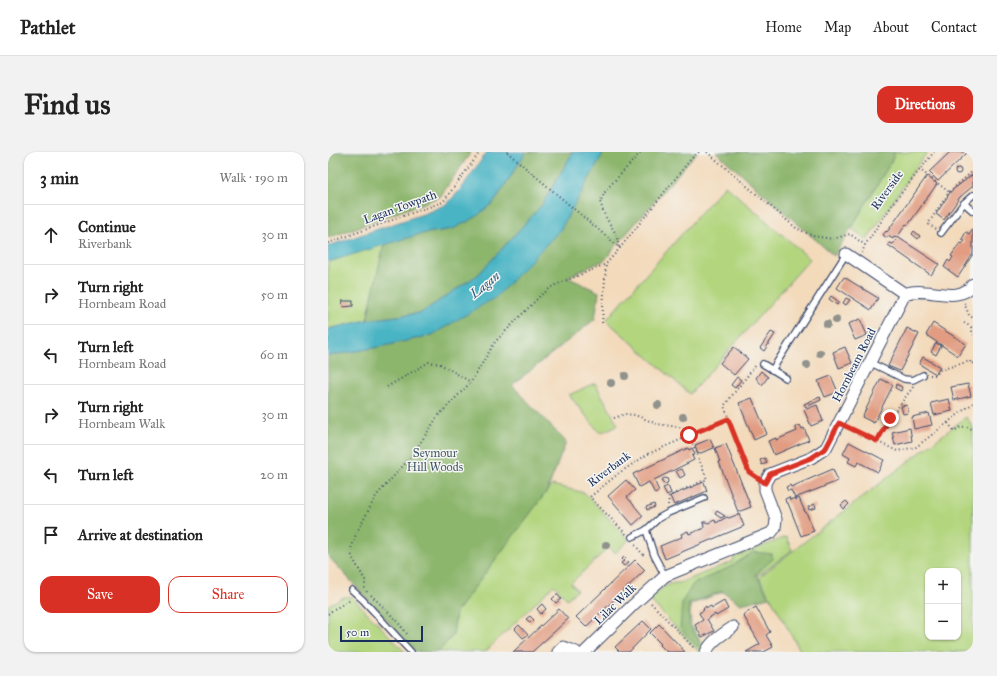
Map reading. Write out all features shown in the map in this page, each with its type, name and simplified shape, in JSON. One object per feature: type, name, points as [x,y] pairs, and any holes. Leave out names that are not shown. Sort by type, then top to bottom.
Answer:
[{"type":"street","points":[[846,254],[905,294],[909,292],[960,294],[970,289],[973,284]]},
{"type":"street","name":"Hornbeam Road","points":[[765,483],[770,474],[811,458],[826,448],[905,294]]},
{"type":"street","points":[[665,576],[771,533],[775,528],[776,519],[765,490],[765,483]]},
{"type":"street","name":"Lilac Walk","points":[[585,652],[665,576]]},
{"type":"street","points":[[706,652],[708,647],[717,638],[733,627]]},
{"type":"street","points":[[558,652],[563,647],[576,652]]},
{"type":"lane","points":[[941,233],[964,203],[973,195]]},
{"type":"lane","points":[[964,203],[973,211]]},
{"type":"lane","points":[[772,370],[846,254]]},
{"type":"lane","points":[[870,362],[904,379],[913,380],[923,375]]},
{"type":"lane","points":[[763,364],[786,378]]},
{"type":"lane","points":[[631,538],[646,530],[658,518],[704,498]]},
{"type":"lane","points":[[646,530],[658,564],[665,576]]},
{"type":"lane","points":[[352,590],[411,652]]},
{"type":"path","name":"Lagan Towpath","points":[[328,243],[444,202],[480,152]]},
{"type":"path","points":[[507,152],[620,248]]},
{"type":"path","points":[[620,248],[616,234],[605,216],[600,202],[606,190],[641,152]]},
{"type":"path","points":[[411,639],[397,621],[368,593],[365,588],[366,580],[352,557],[352,543],[376,496],[410,457],[438,416],[471,382],[495,342],[540,296],[553,286],[606,264],[691,158],[699,152]]},
{"type":"path","name":"Riverside","points":[[708,152],[796,228],[813,236],[833,239],[850,234],[864,245],[895,201],[934,152]]},
{"type":"path","points":[[920,169],[949,192]]},
{"type":"path","points":[[941,233],[928,224],[949,192],[973,171]]},
{"type":"path","points":[[602,323],[606,264]]},
{"type":"path","points":[[960,294],[969,315],[973,318]]},
{"type":"path","points":[[964,323],[971,327],[973,335]]},
{"type":"path","points":[[923,375],[936,375],[940,370],[970,361],[971,364],[973,363]]},
{"type":"path","points":[[387,387],[429,362],[440,364],[471,382]]},
{"type":"path","points":[[763,364],[756,364],[724,406],[749,472],[765,483]]},
{"type":"path","points":[[877,441],[890,418],[912,388],[913,380]]},
{"type":"path","points":[[839,423],[897,451],[916,447],[973,403]]},
{"type":"path","points":[[614,418],[625,414],[635,415],[657,424],[685,428],[696,432]]},
{"type":"path","name":"Riverbank","points":[[631,538],[590,497],[619,473],[648,454],[728,419]]},
{"type":"path","points":[[948,423],[954,431],[960,426],[973,430]]},
{"type":"path","points":[[668,513],[669,496],[707,479],[689,435]]},
{"type":"path","points":[[634,544],[648,559],[658,564]]},
{"type":"path","points":[[644,595],[698,652]]},
{"type":"path","points":[[328,614],[334,609],[359,596]]},
{"type":"green space","points":[[328,152],[471,152],[440,197],[328,238]]},
{"type":"green space","points":[[526,152],[573,152],[542,205],[479,274],[421,313],[367,320],[384,244],[420,234],[453,229],[495,201]]},
{"type":"green space","name":"Seymour Hill Woods","points":[[604,152],[697,152],[605,260],[567,277],[599,292],[595,319],[512,385],[566,442],[547,491],[456,612],[453,635],[438,652],[416,652],[328,556],[328,356],[384,346],[432,335],[560,230]]},
{"type":"green space","points":[[716,152],[895,152],[891,162],[834,256]]},
{"type":"green space","points":[[895,152],[928,152],[918,164],[867,240],[851,228],[891,162]]},
{"type":"green space","points":[[725,185],[810,259],[690,394],[606,320]]},
{"type":"green space","points":[[384,244],[367,320],[328,329],[328,262]]},
{"type":"green space","points":[[595,383],[618,425],[600,433],[569,395]]},
{"type":"green space","points":[[966,417],[973,427],[973,652],[801,652],[759,577]]},
{"type":"green space","points":[[552,485],[585,493],[629,540],[615,553],[609,547],[571,583],[577,590],[567,599],[554,585],[485,652],[438,652],[453,635],[456,612]]},
{"type":"green space","points":[[786,537],[792,550],[763,572],[725,591],[690,605],[691,625],[705,647],[702,652],[699,652],[649,599],[667,585],[679,583],[732,562],[735,557]]},
{"type":"green space","points":[[753,552],[772,554],[773,559],[756,574],[769,597],[741,604],[722,591],[689,604],[689,625],[699,641],[699,648],[680,629],[682,602],[693,584],[732,566]]},
{"type":"green space","points":[[344,597],[352,597],[405,652],[328,652],[328,605]]},
{"type":"water","points":[[487,152],[526,152],[495,201],[476,217],[453,229],[420,234],[328,262],[328,246],[426,213],[447,204],[460,190]]},
{"type":"water","name":"Lagan","points":[[573,152],[604,152],[560,230],[496,297],[432,335],[384,346],[328,356],[328,329],[367,320],[421,313],[479,274],[542,205]]},
{"type":"building","points":[[950,152],[968,152],[938,181],[929,172]]},
{"type":"building","points":[[958,168],[961,171],[958,174],[955,171]]},
{"type":"building","points":[[972,175],[973,186],[960,197],[944,220],[936,214],[951,191]]},
{"type":"building","points":[[927,176],[937,184],[897,238],[894,237],[893,239],[888,236],[887,238],[883,235],[886,231],[887,232]]},
{"type":"building","points":[[973,228],[973,254],[958,277],[944,267],[948,260],[950,262],[953,257],[951,256],[960,243],[962,244],[965,241],[962,239],[966,232],[969,234]]},
{"type":"building","points":[[914,231],[920,236],[918,239],[912,234]]},
{"type":"building","points":[[899,238],[939,264],[931,275],[888,245],[889,243],[893,244]]},
{"type":"building","points":[[844,277],[878,298],[871,310],[837,288]]},
{"type":"building","points":[[831,296],[839,302],[837,305],[829,299]]},
{"type":"building","points":[[846,298],[850,300],[846,305],[843,303]]},
{"type":"building","points":[[342,301],[353,301],[353,306],[343,307]]},
{"type":"building","points":[[860,319],[867,335],[855,340],[848,324]]},
{"type":"building","points":[[933,323],[966,344],[958,356],[926,335]]},
{"type":"building","points":[[907,328],[919,334],[900,371],[888,366]]},
{"type":"building","points":[[771,332],[775,334],[764,351],[760,348]]},
{"type":"building","points":[[936,343],[941,346],[936,355],[931,352]]},
{"type":"building","points":[[734,347],[748,359],[734,375],[720,363]]},
{"type":"building","points":[[845,347],[852,363],[839,368],[833,352]]},
{"type":"building","points":[[923,357],[940,367],[936,374],[919,364]]},
{"type":"building","points":[[761,371],[768,377],[762,385],[756,378]]},
{"type":"building","points":[[831,376],[838,392],[825,397],[818,381]]},
{"type":"building","points":[[737,377],[741,380],[735,388],[731,385]]},
{"type":"building","points":[[881,379],[893,385],[874,423],[862,417]]},
{"type":"building","points":[[896,384],[902,387],[901,391],[895,388]]},
{"type":"building","points":[[968,384],[971,396],[954,400],[951,387]]},
{"type":"building","points":[[820,397],[821,400],[806,407],[804,404]]},
{"type":"building","points":[[752,398],[767,434],[754,440],[739,403]]},
{"type":"building","points":[[949,399],[952,411],[934,415],[931,403]]},
{"type":"building","points":[[817,405],[823,421],[811,426],[804,410]]},
{"type":"building","points":[[907,405],[908,413],[903,414],[901,406]]},
{"type":"building","points":[[929,413],[932,425],[914,429],[912,417]]},
{"type":"building","points":[[800,425],[802,429],[804,428],[809,440],[774,455],[768,441],[776,438],[776,440],[797,431],[795,427]]},
{"type":"building","points":[[910,428],[912,441],[895,445],[892,432]]},
{"type":"building","points":[[710,439],[714,448],[698,454],[695,445]]},
{"type":"building","points":[[849,442],[884,460],[878,472],[858,462],[856,466],[848,462],[850,458],[843,454]]},
{"type":"building","points":[[726,444],[751,507],[738,512],[715,448]]},
{"type":"building","points":[[688,448],[689,450],[692,448],[695,454],[692,456],[694,460],[654,480],[659,491],[655,494],[649,482],[639,487],[633,474]]},
{"type":"building","points":[[765,458],[767,463],[762,465],[760,460]]},
{"type":"building","points":[[682,469],[685,475],[680,478],[676,471]]},
{"type":"building","points":[[833,469],[838,481],[795,498],[791,490],[788,491],[786,487],[790,485],[791,487]]},
{"type":"building","points":[[665,478],[668,481],[665,484],[662,481]]},
{"type":"building","points":[[626,480],[635,490],[627,497],[643,516],[633,525],[608,496]]},
{"type":"building","points":[[704,482],[707,491],[674,505],[670,496]]},
{"type":"building","points":[[668,486],[671,493],[667,495],[663,488]]},
{"type":"building","points":[[789,497],[790,500],[795,498],[796,500],[799,498],[814,531],[801,536],[788,503],[786,503],[785,499]]},
{"type":"building","points":[[846,501],[849,504],[844,509],[841,505]]},
{"type":"building","points":[[654,504],[655,507],[647,510],[646,507]]},
{"type":"building","points":[[815,504],[816,508],[809,510],[808,507]]},
{"type":"building","points":[[717,511],[725,516],[721,518],[715,514]]},
{"type":"building","points":[[739,514],[744,526],[665,559],[660,546],[682,537],[681,534],[688,531],[689,534],[704,528],[703,522],[708,523],[715,520],[716,523],[727,517],[729,518]]},
{"type":"building","points":[[624,557],[629,562],[624,566],[621,563],[624,561],[622,559]]},
{"type":"building","points":[[635,560],[645,570],[586,627],[576,617]]},
{"type":"building","points":[[557,594],[561,599],[556,603],[552,599]]},
{"type":"building","points":[[724,601],[728,609],[707,619],[714,631],[702,637],[695,625],[703,620],[699,613],[704,610],[703,609],[706,606],[707,608],[711,606],[712,608]]},
{"type":"building","points":[[542,604],[546,609],[541,614],[537,609]]},
{"type":"building","points":[[756,607],[770,632],[766,635],[773,647],[764,652],[746,652],[760,644],[743,615]]},
{"type":"building","points":[[559,609],[568,619],[532,652],[513,652]]},
{"type":"building","points":[[530,616],[534,620],[531,623],[526,619]]},
{"type":"building","points":[[643,621],[651,629],[629,652],[620,652],[615,647]]},
{"type":"building","points":[[659,624],[685,652],[667,652],[660,645],[661,644],[650,633]]},
{"type":"building","points":[[519,625],[528,635],[523,638],[515,629]]},
{"type":"route","points":[[689,435],[728,419],[749,472],[765,483],[770,474],[811,458],[826,448],[839,423],[877,441],[890,418]]}]
